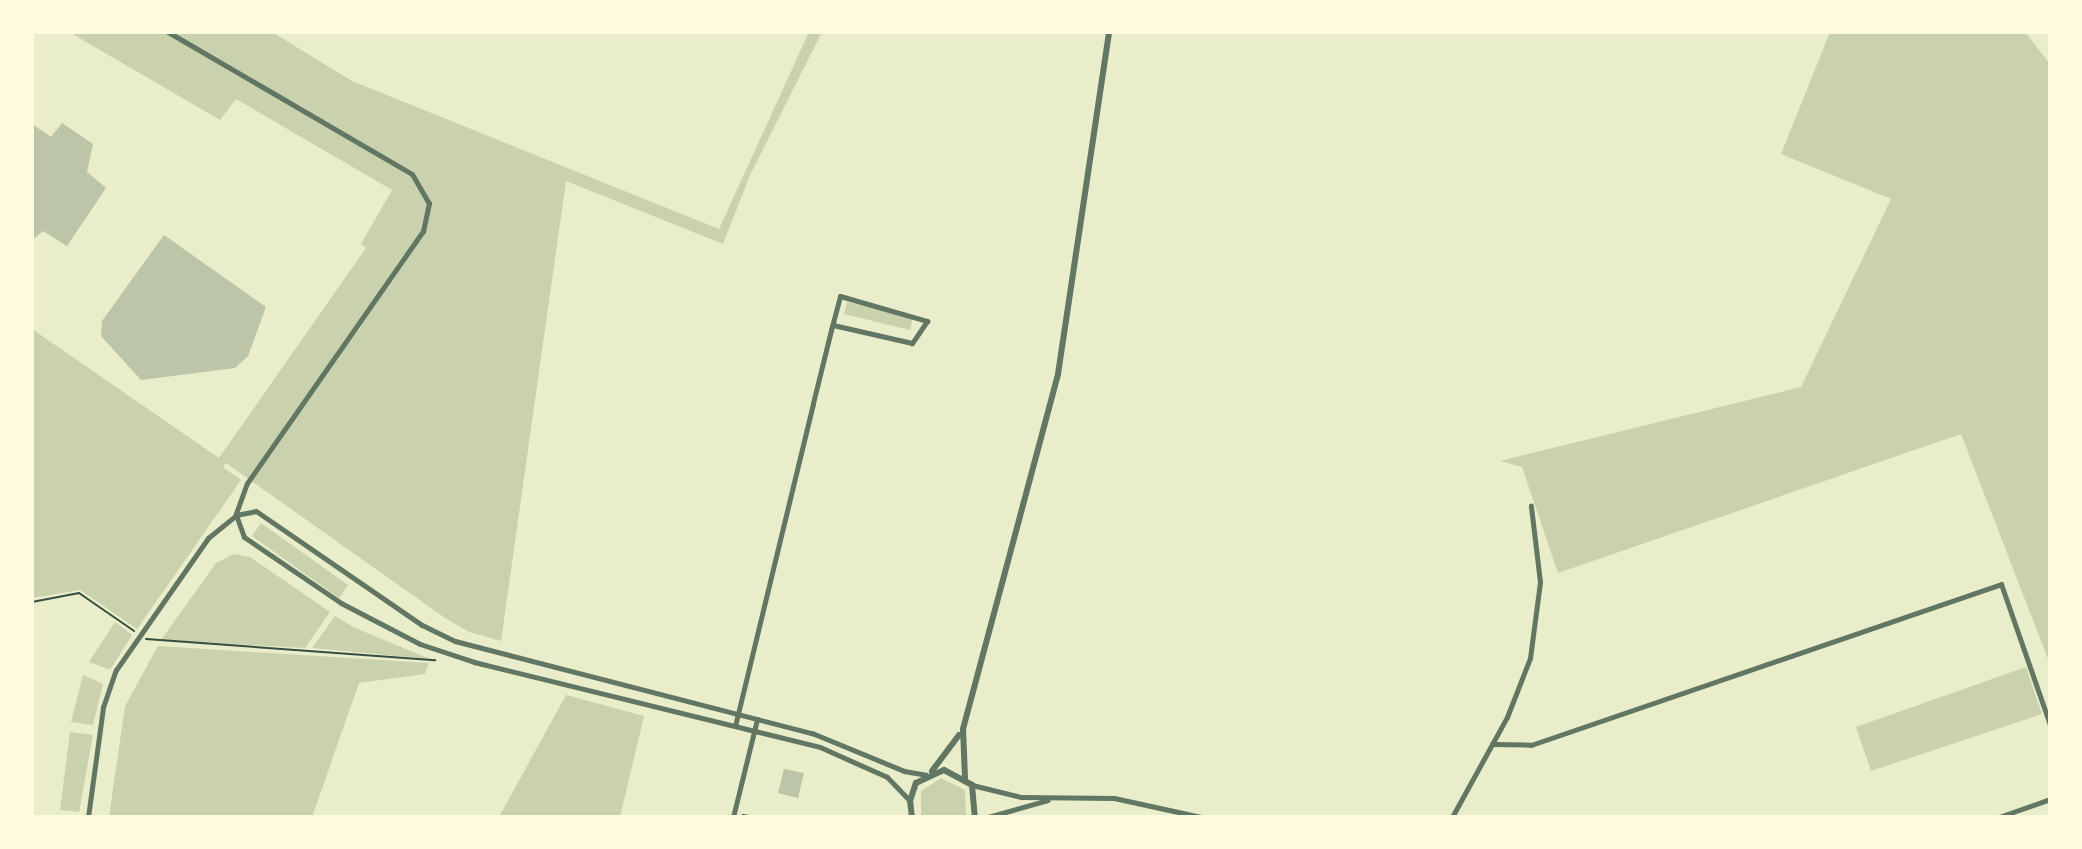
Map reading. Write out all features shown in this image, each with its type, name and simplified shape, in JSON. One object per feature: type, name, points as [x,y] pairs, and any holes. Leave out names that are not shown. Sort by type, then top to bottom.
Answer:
[{"type":"street","points":[[88,817],[106,694],[139,635],[208,538],[236,515],[247,483],[423,231],[429,203],[412,174],[168,32]]},
{"type":"street","points":[[965,778],[963,729],[1058,374],[1109,32]]},
{"type":"street","points":[[735,726],[840,296],[927,321],[912,343],[833,325]]},
{"type":"street","points":[[1452,817],[1518,693],[1535,636],[1540,571],[1531,506]]},
{"type":"street","points":[[236,515],[259,512],[422,625],[455,641],[833,739],[904,771],[928,774],[951,771],[972,785],[978,801],[975,817]]},
{"type":"street","points":[[236,515],[244,537],[341,603],[420,644],[474,662],[820,747],[893,781],[910,801],[912,817]]},
{"type":"street","points":[[1492,744],[1531,745],[2001,584],[2050,725]]},
{"type":"street","points":[[733,815],[757,719]]},
{"type":"street","points":[[910,801],[963,729]]},
{"type":"street","points":[[972,785],[1012,796],[1114,798],[1201,817]]},
{"type":"street","points":[[988,817],[1057,798]]},
{"type":"street","points":[[1999,817],[2050,799]]},
{"type":"path","points":[[32,602],[79,593],[153,643],[435,660]]},
{"type":"path","points":[[733,815],[754,817]]},
{"type":"green space","points":[[69,32],[272,32],[352,81],[719,229],[809,32],[822,32],[751,173],[723,244],[566,181],[501,641],[469,632],[445,618],[226,463],[223,467],[241,480],[137,629],[80,590],[32,598],[32,329],[219,458],[366,248],[361,244],[392,190],[236,99],[220,120]]},
{"type":"green space","points":[[1830,32],[2025,32],[2050,64],[2050,664],[1961,434],[1558,573],[1522,467],[1500,461],[1801,387],[1891,199],[1781,154]]},
{"type":"green space","points":[[847,302],[913,317],[910,330],[844,314]]},
{"type":"green space","points":[[261,523],[348,585],[339,598],[252,536]]},
{"type":"green space","points":[[234,554],[250,557],[330,612],[305,648],[161,640],[216,563]]},
{"type":"green space","points":[[335,616],[355,628],[430,659],[312,648]]},
{"type":"green space","points":[[115,622],[132,635],[110,670],[89,662]]},
{"type":"green space","points":[[158,646],[429,663],[425,674],[359,683],[312,817],[109,817],[125,706]]},
{"type":"green space","points":[[2026,667],[2042,714],[1871,771],[1856,727]]},
{"type":"green space","points":[[83,675],[103,684],[93,725],[71,722]]},
{"type":"green space","points":[[566,695],[644,716],[620,817],[499,817]]},
{"type":"green space","points":[[70,732],[93,735],[79,812],[60,810]]},
{"type":"green space","points":[[941,778],[965,790],[966,817],[921,817],[921,791]]},
{"type":"building","points":[[62,123],[93,144],[87,172],[106,188],[67,246],[43,231],[32,240],[32,124],[51,137]]},
{"type":"building","points":[[164,235],[266,307],[248,356],[235,368],[141,380],[101,336],[102,321]]},
{"type":"building","points":[[784,769],[804,773],[798,798],[778,793]]}]
